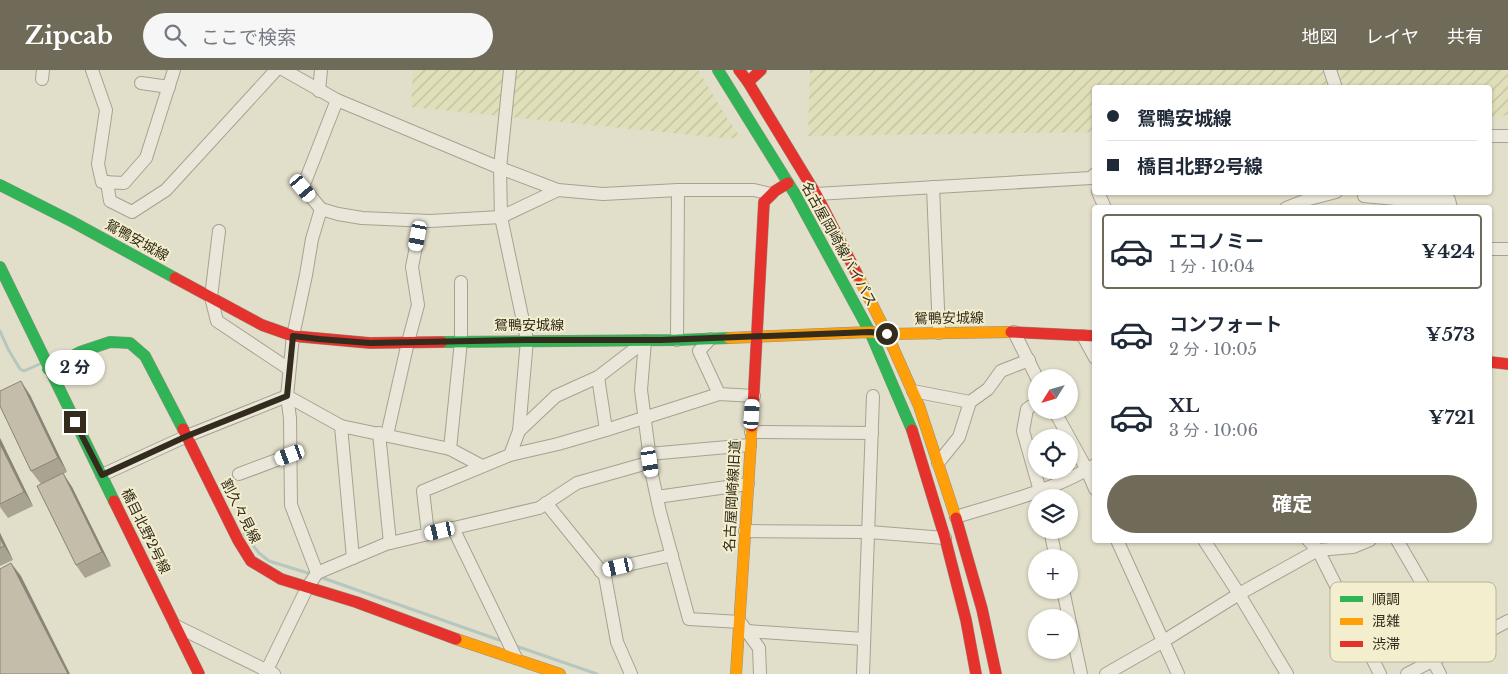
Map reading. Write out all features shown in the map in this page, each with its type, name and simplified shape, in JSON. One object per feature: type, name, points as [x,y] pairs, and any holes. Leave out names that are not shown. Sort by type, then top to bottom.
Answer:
[{"type":"main road","name":"名古屋岡崎線バイパス","points":[[718,70],[788,183],[870,332],[914,436],[945,538],[966,620],[976,674]]},
{"type":"main road","name":"名古屋岡崎線バイパス","points":[[739,70],[816,194],[887,334],[913,391],[956,517],[982,609],[996,674]]},
{"type":"main road","points":[[748,82],[760,70]]},
{"type":"main road","points":[[771,194],[788,183]]},
{"type":"main road","name":"鴛鴨安城線","points":[[0,185],[262,325],[293,336],[370,343],[527,340],[645,341],[870,332],[887,334],[1014,332],[1089,336]]},
{"type":"main road","name":"名古屋岡崎線旧道","points":[[736,674],[744,626],[745,531],[764,202],[771,194]]},
{"type":"main road","name":"橋目北野2号線","points":[[0,267],[48,369],[199,674]]},
{"type":"main road","name":"割久々見線","points":[[48,369],[80,352],[110,342],[130,343],[145,356],[238,540],[252,561],[281,578],[307,588],[356,602],[560,674]]},
{"type":"main road","points":[[1492,362],[1508,364]]},
{"type":"street","points":[[92,70],[106,110],[98,164],[102,182],[124,183],[146,158],[174,70]]},
{"type":"street","points":[[107,182],[110,201],[132,212],[166,190],[276,70]]},
{"type":"street","points":[[284,70],[337,100],[500,168],[558,190],[603,194],[678,190],[754,190],[771,194]]},
{"type":"street","points":[[320,91],[321,70]]},
{"type":"street","points":[[510,70],[500,168],[502,217],[527,340],[519,431],[510,455]]},
{"type":"street","points":[[1330,70],[1335,85]]},
{"type":"street","points":[[141,83],[169,87]]},
{"type":"street","points":[[337,100],[303,188],[321,209],[362,218],[421,221],[502,217],[558,190]]},
{"type":"street","points":[[1492,136],[1508,136]]},
{"type":"street","points":[[816,194],[1092,180]]},
{"type":"street","points":[[933,188],[939,333]]},
{"type":"street","points":[[677,340],[678,190]]},
{"type":"street","points":[[1293,205],[1322,195]]},
{"type":"street","points":[[1364,199],[1449,200]]},
{"type":"street","points":[[317,573],[291,505],[290,418],[287,396],[293,336],[312,239],[321,209]]},
{"type":"street","points":[[390,543],[383,434],[418,305],[412,267],[421,221]]},
{"type":"street","points":[[219,231],[211,298],[217,321],[289,369]]},
{"type":"street","points":[[1492,249],[1508,249]]},
{"type":"street","points":[[450,449],[461,341],[461,282]]},
{"type":"street","points":[[1014,332],[1033,369]]},
{"type":"street","points":[[710,339],[699,351],[719,394]]},
{"type":"street","points":[[519,431],[556,396],[598,377],[645,341]]},
{"type":"street","points":[[645,341],[641,390],[650,458],[657,497],[689,619],[864,639]]},
{"type":"street","points":[[938,463],[959,437],[970,402],[988,389],[1001,371],[1029,360]]},
{"type":"street","points":[[598,377],[606,430]]},
{"type":"street","points":[[913,391],[970,402]]},
{"type":"street","points":[[428,534],[423,491],[482,466],[510,455],[606,430],[719,394],[754,396]]},
{"type":"street","points":[[102,475],[187,436],[287,396]]},
{"type":"street","points":[[287,396],[341,426],[450,449],[482,466]]},
{"type":"street","points":[[863,674],[873,396]]},
{"type":"street","points":[[1028,408],[1023,431],[1040,489]]},
{"type":"street","points":[[1050,489],[1091,468],[1060,419]]},
{"type":"street","points":[[341,426],[353,558]]},
{"type":"street","points":[[751,432],[872,433]]},
{"type":"street","points":[[176,626],[269,673],[307,588],[317,573],[390,543],[539,508],[577,483],[650,458],[750,445]]},
{"type":"street","points":[[239,474],[290,455]]},
{"type":"street","points":[[657,497],[748,484]]},
{"type":"street","points":[[956,517],[1028,498]]},
{"type":"street","points":[[546,503],[605,576],[617,642],[631,674]]},
{"type":"street","points":[[453,528],[516,658]]},
{"type":"street","points":[[745,531],[869,532],[945,538]]},
{"type":"street","points":[[1118,543],[1178,674]]},
{"type":"street","points":[[1206,543],[1287,674]]},
{"type":"street","points":[[1311,543],[1318,550],[1334,582]]},
{"type":"street","points":[[1106,674],[1239,594],[1318,550],[1353,546],[1362,543]]},
{"type":"street","points":[[1399,543],[1421,582]]},
{"type":"street","points":[[600,571],[672,554]]},
{"type":"street","points":[[1065,599],[1081,674]]},
{"type":"street","points":[[1496,628],[1508,622]]},
{"type":"street","points":[[744,626],[759,648],[760,674]]},
{"type":"street","points":[[1374,662],[1380,674]]},
{"type":"street","points":[[1407,674],[1431,662]]},
{"type":"street","points":[[1434,662],[1440,674]]},
{"type":"green space","points":[[413,70],[698,70],[741,138],[723,138],[411,107]]},
{"type":"green space","points":[[810,70],[1508,70],[1508,115],[1492,118],[1492,85],[1092,85],[1092,132],[808,136]]},
{"type":"building","points":[[21,381],[58,458],[31,471],[0,406],[0,391]]},
{"type":"building","points":[[0,444],[24,492],[0,504]]},
{"type":"building","points":[[63,473],[102,552],[76,565],[37,486]]},
{"type":"building","points":[[0,538],[4,546],[0,548]]},
{"type":"building","points":[[11,563],[68,674],[0,674],[0,569]]},
{"type":"waterway","points":[[0,331],[20,369],[24,371],[42,363]]},
{"type":"waterway","points":[[244,534],[259,553],[269,561],[311,574]]},
{"type":"waterway","points":[[320,577],[502,641]]},
{"type":"waterway","points":[[513,645],[597,674]]},
{"type":"traffic: fast","points":[[718,70],[795,194],[870,332],[912,430]]},
{"type":"traffic: fast","points":[[0,185],[71,221],[175,278]]},
{"type":"traffic: fast","points":[[0,267],[114,501]]},
{"type":"traffic: fast","points":[[442,342],[729,338]]},
{"type":"traffic: fast","points":[[48,369],[80,352],[110,342],[130,343],[145,356],[183,429]]},
{"type":"traffic: slow","points":[[858,276],[887,334],[919,406],[956,518]]},
{"type":"traffic: slow","points":[[729,338],[870,332],[887,334],[1011,332]]},
{"type":"traffic: slow","points":[[736,674],[752,426]]},
{"type":"traffic: slow","points":[[456,639],[560,674]]},
{"type":"traffic: jam","points":[[739,70],[816,194],[858,276]]},
{"type":"traffic: jam","points":[[748,82],[761,70]]},
{"type":"traffic: jam","points":[[752,426],[764,202],[775,191],[788,183]]},
{"type":"traffic: jam","points":[[175,278],[262,325],[293,336],[370,343],[442,342]]},
{"type":"traffic: jam","points":[[1011,332],[1092,336]]},
{"type":"traffic: jam","points":[[1492,362],[1508,364]]},
{"type":"traffic: jam","points":[[183,429],[238,540],[251,561],[281,579],[356,602],[456,639]]},
{"type":"traffic: jam","points":[[912,430],[945,538],[966,620],[976,674]]},
{"type":"traffic: jam","points":[[114,501],[199,674]]},
{"type":"traffic: jam","points":[[956,518],[982,609],[996,674]]},
{"type":"route","points":[[75,422],[102,475],[187,436],[287,396],[293,336],[370,343],[756,338],[870,332],[887,334]]}]
